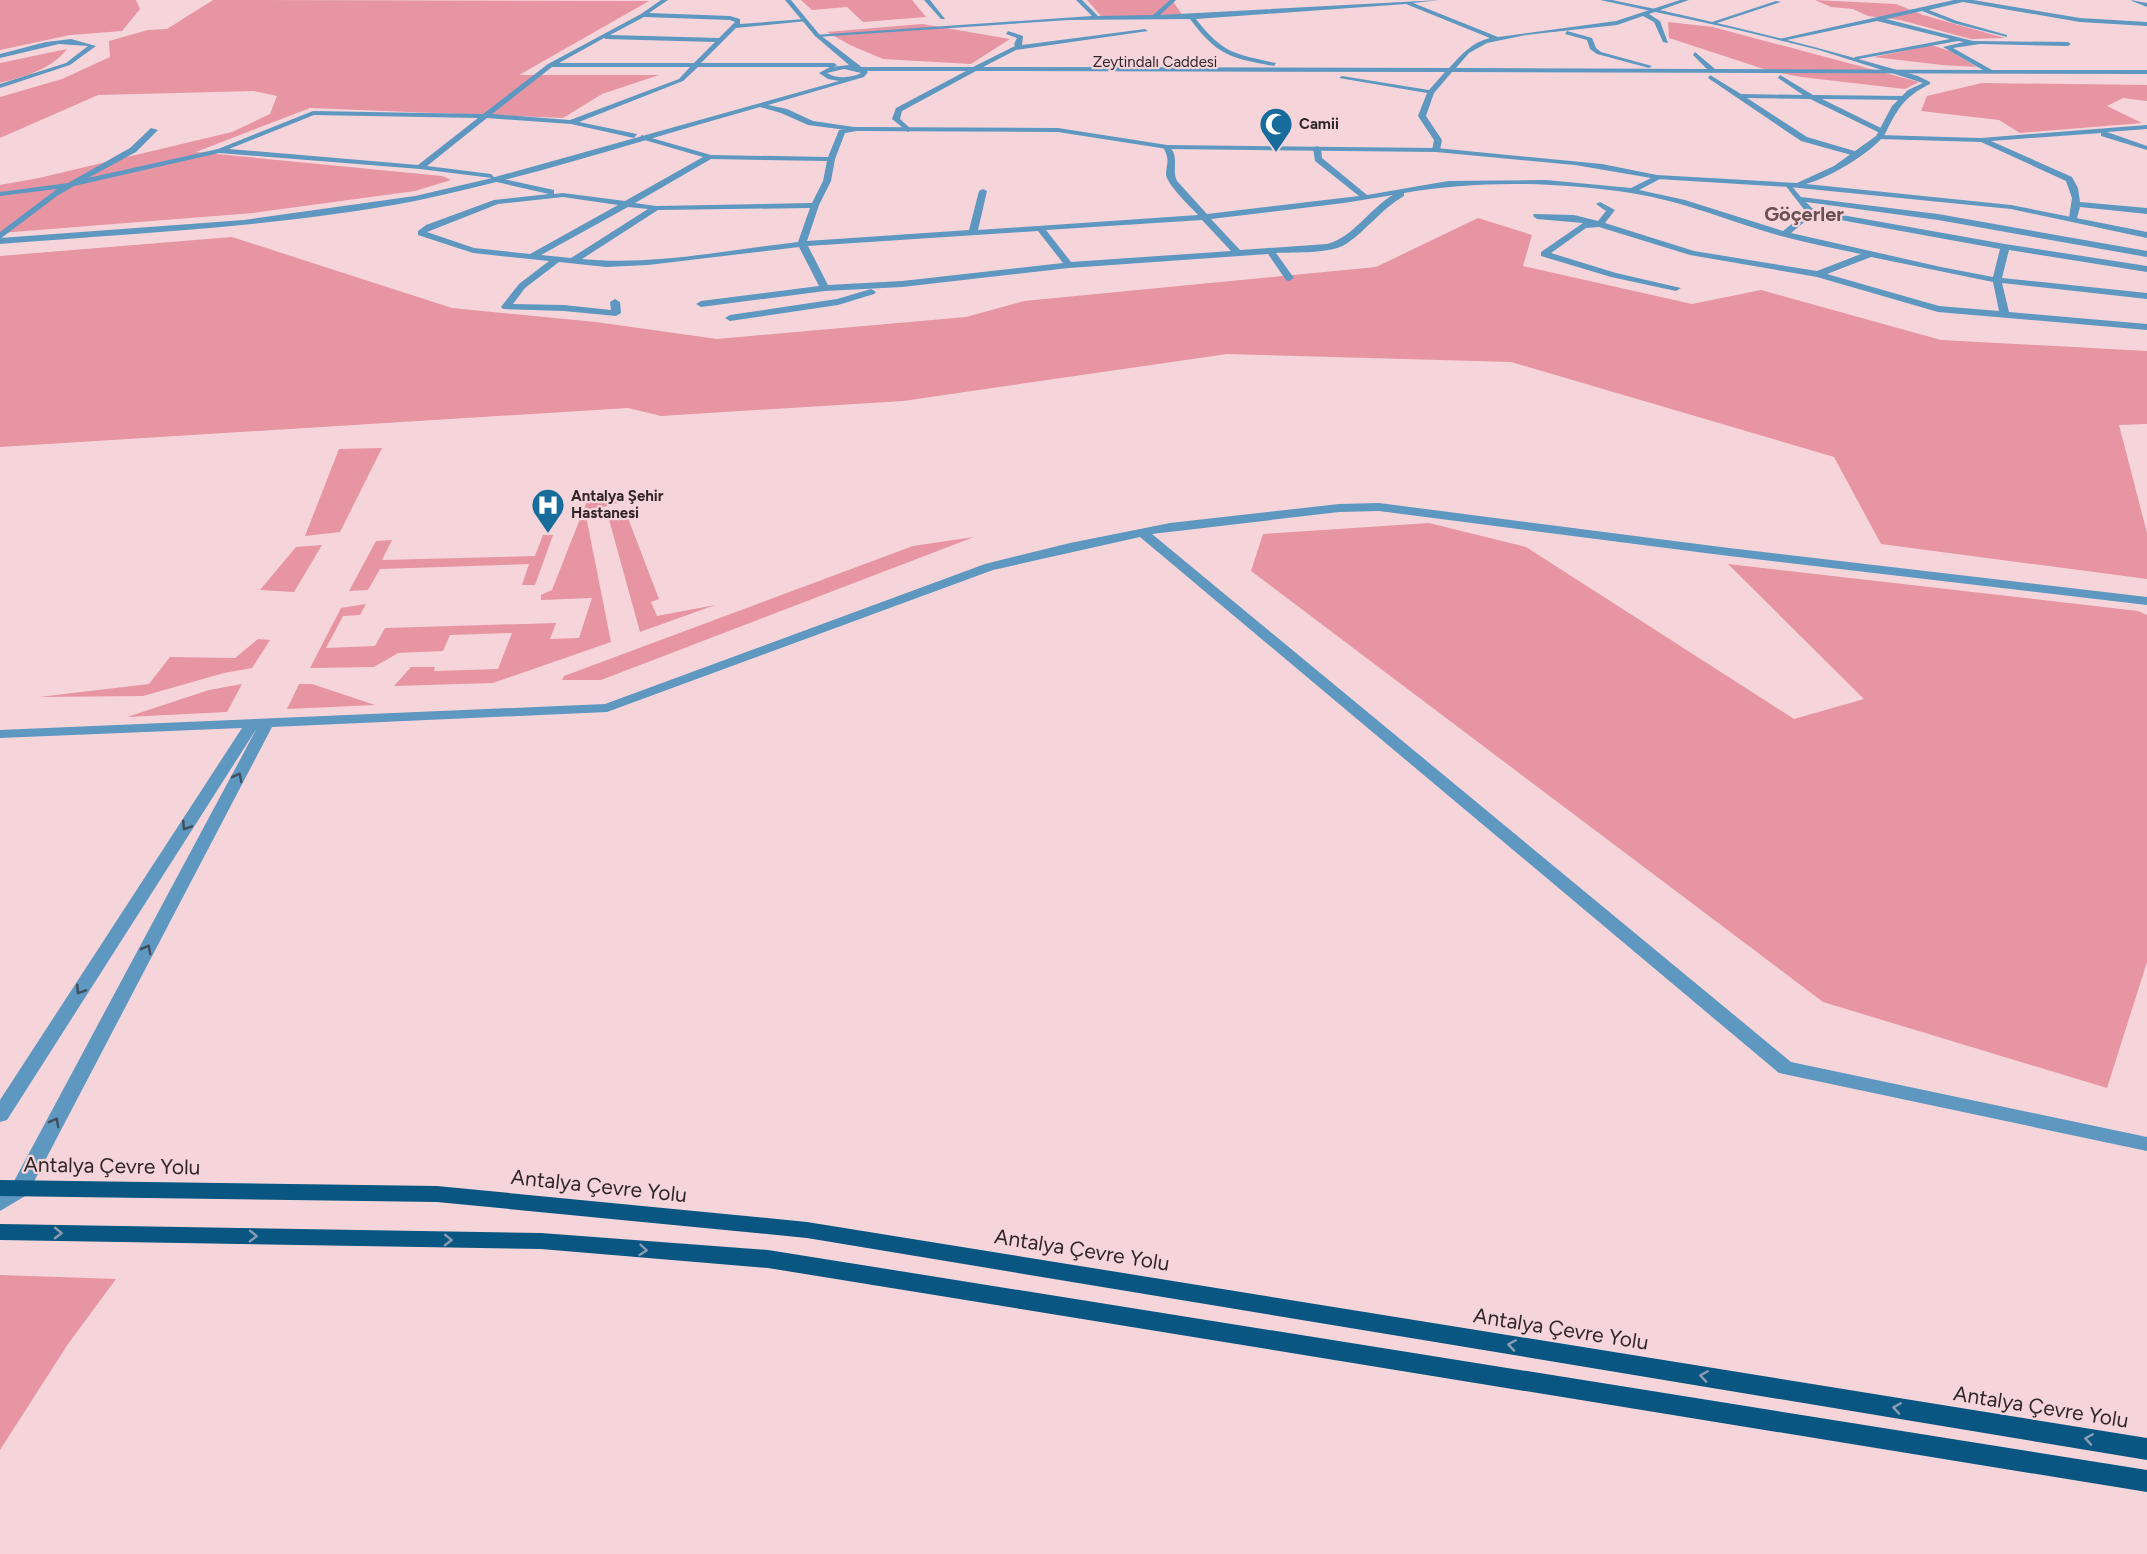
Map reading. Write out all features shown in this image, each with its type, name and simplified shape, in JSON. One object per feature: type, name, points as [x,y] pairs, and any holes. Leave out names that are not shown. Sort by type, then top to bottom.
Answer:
[{"type":"main road","name":"Antalya Çevre Yolu","points":[[10,1189],[437,1194],[807,1230],[2147,1449]]},
{"type":"main road","points":[[0,1232],[541,1241],[768,1259],[2147,1481]]},
{"type":"street","points":[[420,167],[550,65],[643,15],[665,0]]},
{"type":"street","points":[[788,0],[818,35],[860,71]]},
{"type":"street","points":[[927,0],[950,26]]},
{"type":"street","points":[[1079,0],[1096,17]]},
{"type":"street","points":[[1154,18],[1173,0]]},
{"type":"street","points":[[818,35],[1096,17],[1192,17],[1437,0]]},
{"type":"street","points":[[1603,0],[1648,13],[1712,23],[1782,39],[1916,77],[1928,83],[1910,91],[1894,108],[1881,135],[1837,168],[1814,180],[1789,185]]},
{"type":"street","points":[[1436,150],[1438,140],[1422,116],[1431,92],[1467,52],[1485,41],[1555,30],[1605,26],[1686,0]]},
{"type":"street","points":[[1782,39],[1963,0],[2080,20],[2147,24]]},
{"type":"street","points":[[2134,0],[2147,5]]},
{"type":"street","points":[[1404,2],[1496,38]]},
{"type":"street","points":[[1712,23],[1778,2]]},
{"type":"street","points":[[1922,9],[1967,26],[2030,42]]},
{"type":"street","points":[[1648,13],[1657,21],[1666,42]]},
{"type":"street","points":[[571,122],[681,80],[736,26],[738,20],[643,15]]},
{"type":"street","points":[[1192,17],[1216,47],[1231,55],[1367,83],[1431,92]]},
{"type":"street","points":[[810,27],[943,18]]},
{"type":"street","points":[[1876,19],[1970,42]]},
{"type":"street","points":[[736,26],[804,21]]},
{"type":"street","points":[[1555,30],[1590,39],[1593,49],[1599,53],[1672,71]]},
{"type":"street","points":[[908,130],[896,119],[899,110],[1020,47],[1145,31]]},
{"type":"street","points":[[1008,33],[1021,37],[1017,44],[1020,47]]},
{"type":"street","points":[[603,37],[722,40]]},
{"type":"street","points":[[1855,59],[1958,39]]},
{"type":"street","points":[[0,56],[59,42],[93,46],[68,63],[0,86]]},
{"type":"street","points":[[1991,72],[1946,47],[1970,42],[2068,44]]},
{"type":"street","points":[[1695,54],[1712,74],[1804,139],[1855,154]]},
{"type":"street","points":[[1224,71],[1232,63],[1231,55]]},
{"type":"street","points":[[824,76],[822,73],[833,67],[842,56]]},
{"type":"street","points":[[550,65],[833,67],[860,71],[1310,71],[1449,74],[2147,72]]},
{"type":"street","points":[[0,238],[255,222],[404,200],[761,105],[848,79],[860,71]]},
{"type":"street","name":"Zeytindalı Caddesi","points":[[860,71],[966,75],[1449,74]]},
{"type":"street","points":[[1449,74],[1672,71],[1780,77],[2147,78]]},
{"type":"street","points":[[493,178],[789,90],[824,76],[848,79]]},
{"type":"street","points":[[1780,77],[1881,135],[1981,140],[2147,127]]},
{"type":"street","points":[[1741,96],[1903,99]]},
{"type":"street","points":[[761,105],[784,111],[811,123],[854,129],[1058,130],[1167,147],[1436,150],[1468,156],[1588,164],[1637,171],[1657,177],[1789,185],[2011,207],[2147,235]]},
{"type":"street","points":[[0,194],[69,185],[219,151],[313,113],[486,116],[571,122],[634,136]]},
{"type":"street","points":[[825,288],[802,244],[815,205],[827,181],[831,159],[842,132],[854,129]]},
{"type":"street","points":[[0,238],[69,185],[133,150],[154,130]]},
{"type":"street","points":[[2095,131],[2147,148]]},
{"type":"street","points":[[644,137],[710,157],[831,159]]},
{"type":"street","points":[[1981,140],[2063,175],[2073,183],[2077,204],[2073,218]]},
{"type":"street","points":[[1167,147],[1173,158],[1174,167],[1170,175],[1173,182],[1237,253]]},
{"type":"street","points":[[1317,148],[1318,159],[1364,196]]},
{"type":"street","points":[[219,151],[420,167],[493,178],[563,195],[656,208],[815,205]]},
{"type":"street","points":[[530,258],[710,157]]},
{"type":"street","points":[[1632,191],[1657,177]]},
{"type":"street","points":[[563,195],[497,202],[429,227],[421,233],[473,250],[530,258],[606,264],[648,262],[802,244],[1206,217],[1344,201],[1448,183],[1546,182],[1632,191],[1682,202],[1784,234],[1997,280],[2147,296]]},
{"type":"street","points":[[1789,185],[1798,199],[1811,212],[2005,247],[2147,269]]},
{"type":"street","points":[[701,304],[825,288],[902,284],[1069,265],[1328,247],[1342,243],[1385,203],[1412,188]]},
{"type":"street","points":[[973,233],[983,191]]},
{"type":"street","points":[[1866,206],[1869,192]]},
{"type":"street","points":[[1798,199],[1866,206],[2025,231],[2147,254]]},
{"type":"street","points":[[1600,204],[1611,210],[1600,224]]},
{"type":"street","points":[[2077,204],[2147,211]]},
{"type":"street","points":[[571,262],[656,208]]},
{"type":"street","points":[[1784,234],[1811,212]]},
{"type":"street","points":[[1537,216],[1574,218],[1611,226],[1693,253],[1818,274],[1938,309],[2147,327]]},
{"type":"street","points":[[1611,226],[1584,225],[1544,254],[1614,275],[1676,288]]},
{"type":"street","points":[[1040,228],[1069,265]]},
{"type":"street","points":[[2004,313],[1997,280],[2005,247]]},
{"type":"street","points":[[1269,251],[1289,278]]},
{"type":"street","points":[[1818,274],[1869,254]]},
{"type":"street","points":[[556,260],[522,286],[506,307],[564,308],[616,313],[615,302]]},
{"type":"street","points":[[730,318],[837,302],[902,284]]},
{"type":"street","points":[[0,734],[608,708],[990,567],[1070,547],[1170,527],[1339,508],[1378,507],[1720,551],[2147,601]]},
{"type":"street","points":[[1143,532],[1786,1068],[2147,1144]]},
{"type":"street","points":[[0,1115],[259,724]]},
{"type":"street","points":[[0,1203],[10,1189],[259,724]]},
{"type":"shaded area","points":[[0,0],[136,0],[140,9],[122,31],[70,35],[0,50]]},
{"type":"shaded area","points":[[213,0],[649,1],[519,75],[659,75],[602,94],[563,118],[310,108],[196,152],[442,176],[451,180],[415,191],[253,213],[0,233],[0,185],[39,178],[232,132],[270,114],[277,96],[254,91],[98,95],[0,138],[0,97],[62,79],[110,57],[109,41],[148,30],[167,29]]},
{"type":"shaded area","points":[[801,0],[912,0],[926,17],[863,22],[847,7],[812,10]]},
{"type":"shaded area","points":[[1087,0],[1172,0],[1183,16],[1101,16]]},
{"type":"shaded area","points":[[1815,0],[1896,4],[1923,15],[2005,38],[1971,39],[1900,20],[1868,16],[1853,9],[1831,7]]},
{"type":"shaded area","points":[[1668,22],[1713,27],[1919,82],[1905,89],[1801,77],[1770,71],[1669,38]]},
{"type":"shaded area","points":[[922,24],[1010,39],[971,64],[883,59],[827,32]]},
{"type":"shaded area","points":[[1931,45],[1950,51],[1977,67],[1874,57]]},
{"type":"shaded area","points":[[67,49],[46,67],[0,83],[0,63]]},
{"type":"shaded area","points":[[1982,83],[2147,85],[2147,101],[2123,98],[2107,106],[2142,123],[2020,133],[1999,120],[1921,111],[1927,96]]},
{"type":"shaded area","points":[[1478,218],[1532,235],[1523,266],[1692,304],[1761,290],[1941,340],[2147,351],[2147,424],[2119,425],[2147,533],[2147,579],[1881,544],[1834,457],[1511,362],[1227,354],[903,401],[661,416],[628,408],[0,447],[0,256],[232,237],[452,308],[596,322],[717,339],[966,317],[1024,301],[1376,267]]},
{"type":"shaded area","points":[[382,448],[340,532],[305,536],[339,449]]},
{"type":"shaded area","points":[[589,496],[629,501],[600,509],[587,521],[611,642],[493,683],[394,686],[411,667],[435,667],[434,671],[498,669],[512,633],[450,635],[443,651],[398,653],[374,667],[310,668],[341,608],[366,604],[360,615],[343,616],[326,648],[375,646],[385,628],[556,623],[550,639],[579,638],[592,598],[541,600],[541,595],[552,590]]},
{"type":"shaded area","points":[[626,513],[659,599],[651,602],[657,616],[715,605],[640,632],[608,516]]},
{"type":"shaded area","points":[[1429,523],[1526,547],[1794,719],[1864,699],[1728,564],[2138,611],[2147,615],[2147,962],[2107,1088],[1823,1002],[1251,571],[1263,534]]},
{"type":"shaded area","points":[[543,535],[553,535],[535,585],[522,585],[529,564],[380,569],[368,590],[349,591],[376,541],[392,540],[382,560],[535,556]]},
{"type":"shaded area","points":[[974,537],[601,680],[562,680],[564,676],[913,546]]},
{"type":"shaded area","points":[[322,545],[294,592],[260,590],[296,547]]},
{"type":"shaded area","points":[[258,639],[270,640],[252,668],[224,673],[143,696],[39,697],[149,684],[170,657],[235,658]]},
{"type":"shaded area","points":[[242,684],[227,712],[127,717],[209,690]]},
{"type":"shaded area","points":[[299,684],[312,684],[375,705],[287,709]]},
{"type":"shaded area","points":[[0,1275],[116,1279],[68,1344],[0,1450]]},
{"type":"place","name":"Camii","points":[[1276,153]]},
{"type":"place","name":"Antalya Şehir Hastanesi","points":[[548,534]]},
{"type":"district","name":"Göçerler","points":[[1804,214]]}]
